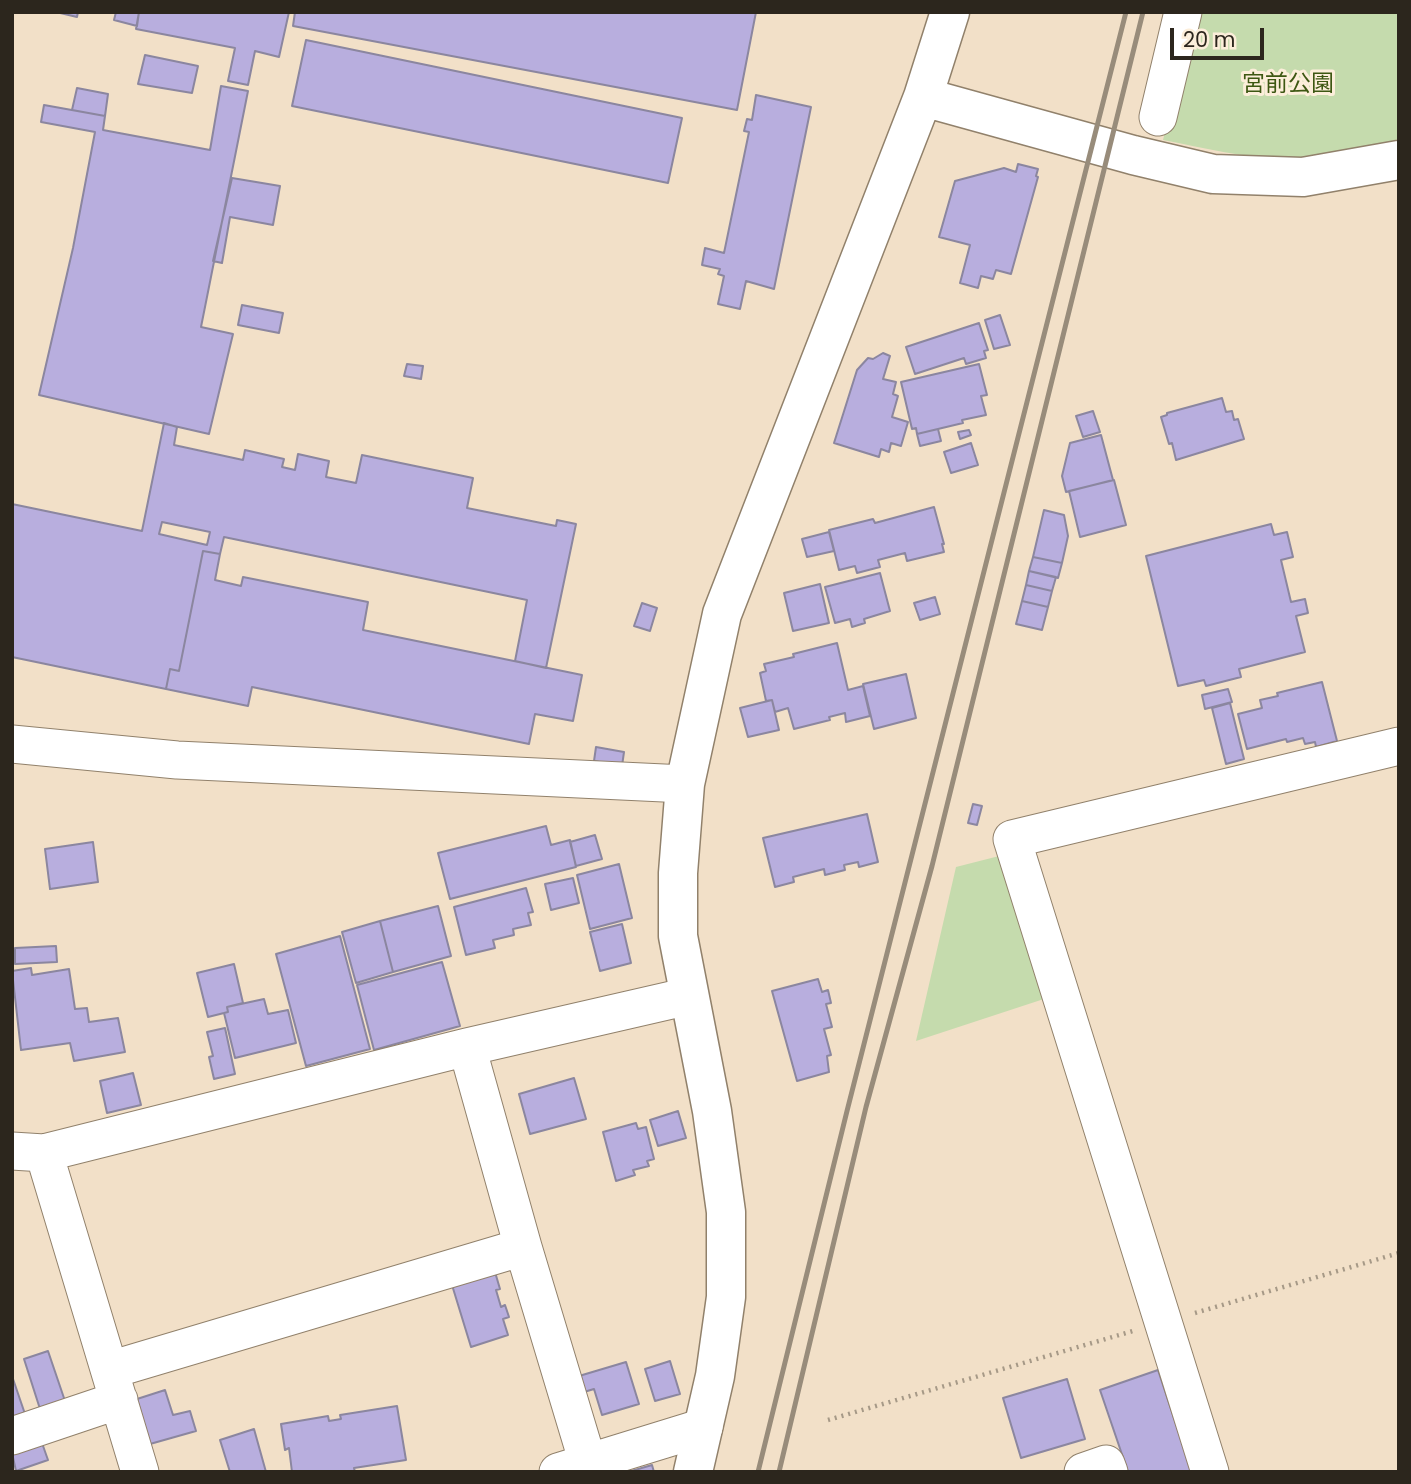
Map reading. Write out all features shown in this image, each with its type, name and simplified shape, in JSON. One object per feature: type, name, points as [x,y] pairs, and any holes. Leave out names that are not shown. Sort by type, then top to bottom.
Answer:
[{"type":"street","points":[[693,1472],[715,1376],[726,1297],[726,1212],[712,1111],[678,936],[678,873],[685,784],[722,614],[923,97],[950,12]]},
{"type":"street","points":[[1158,117],[1184,12]]},
{"type":"street","points":[[923,97],[1121,152],[1213,174],[1303,177],[1396,171]]},
{"type":"street","points":[[12,744],[177,760],[685,784]]},
{"type":"street","points":[[1210,1472],[1012,839],[1399,746]]},
{"type":"street","points":[[140,1472],[114,1385],[28,1152],[689,996]]},
{"type":"street","points":[[467,1048],[523,1247],[573,1467],[704,1427]]},
{"type":"street","points":[[12,1436],[114,1385],[523,1247]]},
{"type":"street","points":[[1083,1472],[1106,1464],[1109,1472]]},
{"type":"path","points":[[828,1420],[1399,1253]]},
{"type":"green space","name":"宮前公園","points":[[1196,12],[1399,12],[1399,139],[1300,159],[1240,155],[1163,140]]},
{"type":"green space","points":[[1007,854],[1053,996],[916,1041],[956,867]]},
{"type":"building","points":[[56,12],[78,12],[77,17]]},
{"type":"building","points":[[116,12],[139,12],[137,26],[114,20]]},
{"type":"building","points":[[139,12],[289,12],[279,57],[255,51],[248,85],[228,81],[235,48],[136,29]]},
{"type":"building","points":[[295,12],[756,12],[737,110],[293,26]]},
{"type":"building","points":[[306,40],[682,118],[668,183],[292,106]]},
{"type":"building","points":[[145,55],[198,66],[192,93],[138,84]]},
{"type":"building","points":[[221,86],[248,91],[201,327],[233,334],[209,434],[39,395],[73,248],[95,132],[41,122],[44,105],[105,116],[103,130],[210,150]]},
{"type":"building","points":[[77,88],[108,94],[105,116],[72,110]]},
{"type":"building","points":[[756,95],[811,107],[774,289],[746,281],[740,309],[718,304],[724,276],[718,274],[720,269],[702,265],[705,248],[724,253],[749,132],[744,131],[747,119],[752,120]]},
{"type":"building","points":[[1018,164],[1038,169],[1038,177],[1011,274],[996,270],[993,279],[981,276],[978,288],[960,283],[970,245],[939,237],[955,181],[1004,168],[1016,172]]},
{"type":"building","points":[[232,178],[280,186],[273,225],[230,217],[222,263],[213,261]]},
{"type":"building","points":[[242,305],[283,313],[279,333],[238,325]]},
{"type":"building","points":[[1000,315],[1010,345],[994,349],[985,320]]},
{"type":"building","points":[[979,323],[988,350],[984,351],[986,358],[966,364],[964,358],[915,374],[906,347]]},
{"type":"building","points":[[883,353],[890,356],[883,379],[896,382],[893,394],[898,396],[892,417],[908,422],[901,446],[891,443],[889,452],[881,449],[879,457],[834,443],[857,370],[868,358],[873,359]]},
{"type":"building","points":[[407,364],[423,366],[421,379],[404,376]]},
{"type":"building","points":[[979,364],[987,395],[981,396],[986,415],[917,434],[916,428],[912,429],[901,382]]},
{"type":"building","points":[[1222,398],[1226,412],[1232,411],[1234,420],[1238,419],[1244,439],[1176,460],[1161,417]]},
{"type":"building","points":[[1093,411],[1100,432],[1083,437],[1076,416]]},
{"type":"building","points":[[164,423],[177,427],[174,445],[243,460],[245,450],[284,459],[282,467],[295,470],[298,454],[329,461],[326,477],[356,483],[362,455],[473,478],[467,508],[556,526],[557,520],[576,524],[546,668],[515,661],[527,600],[224,537],[220,554],[203,551],[179,671],[170,669],[166,689],[12,657],[12,504],[142,531]],"holes":[[[162,522],[210,532],[207,545],[159,534]]]},
{"type":"building","points":[[938,429],[941,441],[920,446],[917,434]]},
{"type":"building","points":[[969,430],[971,435],[960,439],[958,432]]},
{"type":"building","points":[[1101,435],[1113,480],[1066,492],[1062,476],[1070,443]]},
{"type":"building","points":[[971,443],[978,465],[951,473],[944,452]]},
{"type":"building","points":[[1114,480],[1126,525],[1080,537],[1069,491]]},
{"type":"building","points":[[934,507],[944,552],[907,561],[905,553],[878,560],[880,567],[857,573],[855,566],[839,570],[829,530],[873,519],[875,523]]},
{"type":"building","points":[[1044,510],[1064,515],[1068,536],[1062,563],[1033,557]]},
{"type":"building","points":[[1271,524],[1274,535],[1287,532],[1293,557],[1281,560],[1291,602],[1305,599],[1308,613],[1296,616],[1305,652],[1239,669],[1241,677],[1206,686],[1204,680],[1178,686],[1146,556]]},
{"type":"building","points":[[829,532],[834,551],[807,557],[802,539]]},
{"type":"building","points":[[203,551],[220,554],[215,580],[241,586],[243,577],[368,602],[363,630],[582,675],[573,721],[535,714],[529,744],[252,687],[248,706],[166,689],[170,669],[179,671]]},
{"type":"building","points":[[1033,557],[1062,563],[1058,578],[1029,571]]},
{"type":"building","points":[[1029,571],[1056,577],[1052,591],[1026,585]]},
{"type":"building","points":[[880,573],[890,611],[864,619],[865,623],[852,627],[850,619],[835,623],[825,587]]},
{"type":"building","points":[[820,584],[829,623],[793,631],[784,593]]},
{"type":"building","points":[[1026,585],[1052,591],[1048,607],[1022,601]]},
{"type":"building","points":[[935,597],[940,614],[920,620],[914,603]]},
{"type":"building","points":[[1022,601],[1048,607],[1042,630],[1016,624]]},
{"type":"building","points":[[642,603],[657,608],[650,631],[634,626]]},
{"type":"building","points":[[837,643],[848,690],[863,686],[870,716],[846,722],[845,713],[829,717],[830,720],[794,729],[788,708],[775,712],[772,700],[766,701],[760,673],[766,671],[764,664]]},
{"type":"building","points":[[906,674],[916,718],[874,729],[863,684]]},
{"type":"building","points":[[1322,682],[1337,741],[1316,747],[1315,742],[1305,744],[1303,738],[1287,742],[1286,739],[1247,749],[1238,714],[1262,708],[1260,700],[1278,696],[1277,693]]},
{"type":"building","points":[[1228,689],[1232,702],[1205,709],[1202,695]]},
{"type":"building","points":[[772,700],[779,730],[748,737],[740,708]]},
{"type":"building","points":[[1230,703],[1244,759],[1226,764],[1212,708]]},
{"type":"building","points":[[596,747],[624,752],[622,766],[594,761]]},
{"type":"building","points":[[973,804],[982,806],[977,825],[968,823]]},
{"type":"building","points":[[867,814],[878,862],[859,867],[858,862],[844,865],[845,870],[825,875],[824,869],[793,877],[794,882],[775,887],[763,838]]},
{"type":"building","points":[[546,826],[551,845],[570,840],[576,867],[450,899],[438,853]]},
{"type":"building","points":[[595,835],[602,859],[576,866],[570,842]]},
{"type":"building","points":[[93,842],[98,882],[50,889],[45,849]]},
{"type":"building","points":[[619,864],[632,918],[590,929],[577,875]]},
{"type":"building","points":[[573,878],[579,903],[551,910],[545,884]]},
{"type":"building","points":[[526,888],[533,912],[528,913],[531,925],[513,929],[514,935],[493,940],[495,948],[466,955],[454,907]]},
{"type":"building","points":[[438,906],[451,956],[393,972],[380,921]]},
{"type":"building","points":[[380,921],[393,972],[356,983],[342,932]]},
{"type":"building","points":[[622,924],[631,963],[600,971],[590,932]]},
{"type":"building","points":[[340,936],[370,1049],[306,1066],[276,954]]},
{"type":"building","points":[[56,946],[57,962],[15,964],[15,948]]},
{"type":"building","points":[[442,962],[460,1026],[374,1050],[357,985]]},
{"type":"building","points":[[234,964],[243,1003],[227,1007],[228,1012],[208,1017],[197,973]]},
{"type":"building","points":[[31,968],[32,975],[69,969],[75,1009],[87,1008],[89,1022],[118,1018],[125,1052],[74,1061],[70,1043],[21,1050],[12,971]]},
{"type":"building","points":[[818,979],[822,992],[828,990],[831,1003],[826,1004],[832,1027],[824,1029],[831,1055],[827,1056],[829,1072],[797,1081],[772,991]]},
{"type":"building","points":[[264,999],[268,1014],[288,1010],[296,1043],[235,1058],[224,1013],[228,1012],[227,1007]]},
{"type":"building","points":[[225,1028],[235,1074],[214,1079],[209,1057],[213,1056],[207,1032]]},
{"type":"building","points":[[133,1073],[141,1105],[107,1113],[100,1081]]},
{"type":"building","points":[[574,1078],[586,1119],[530,1134],[519,1094]]},
{"type":"building","points":[[678,1111],[686,1138],[658,1146],[650,1120]]},
{"type":"building","points":[[636,1123],[638,1129],[646,1127],[654,1159],[647,1161],[649,1166],[633,1170],[635,1175],[616,1181],[603,1132]]},
{"type":"building","points":[[495,1272],[501,1307],[505,1305],[509,1317],[503,1319],[508,1335],[471,1347],[452,1285]]},
{"type":"building","points":[[48,1351],[65,1401],[40,1409],[24,1359]]},
{"type":"building","points":[[670,1361],[680,1394],[655,1401],[645,1369]]},
{"type":"building","points":[[626,1362],[639,1404],[602,1415],[594,1389],[584,1392],[579,1376]]},
{"type":"building","points":[[1158,1370],[1192,1472],[1128,1472],[1100,1390]]},
{"type":"building","points":[[12,1376],[25,1414],[12,1419]]},
{"type":"building","points":[[1067,1379],[1085,1439],[1021,1458],[1003,1398]]},
{"type":"building","points":[[165,1390],[173,1415],[190,1411],[196,1431],[150,1444],[137,1399]]},
{"type":"building","points":[[397,1406],[406,1460],[354,1468],[355,1472],[292,1472],[289,1448],[285,1450],[281,1424],[328,1416],[329,1421],[341,1419],[340,1415]]},
{"type":"building","points":[[254,1429],[266,1472],[230,1472],[220,1440]]},
{"type":"building","points":[[42,1443],[48,1460],[16,1471],[12,1453]]},
{"type":"building","points":[[652,1465],[654,1472],[628,1472]]},
{"type":"railway","points":[[758,1472],[1126,12]]},
{"type":"railway","points":[[779,1472],[866,1107],[932,866],[1143,12]]}]
